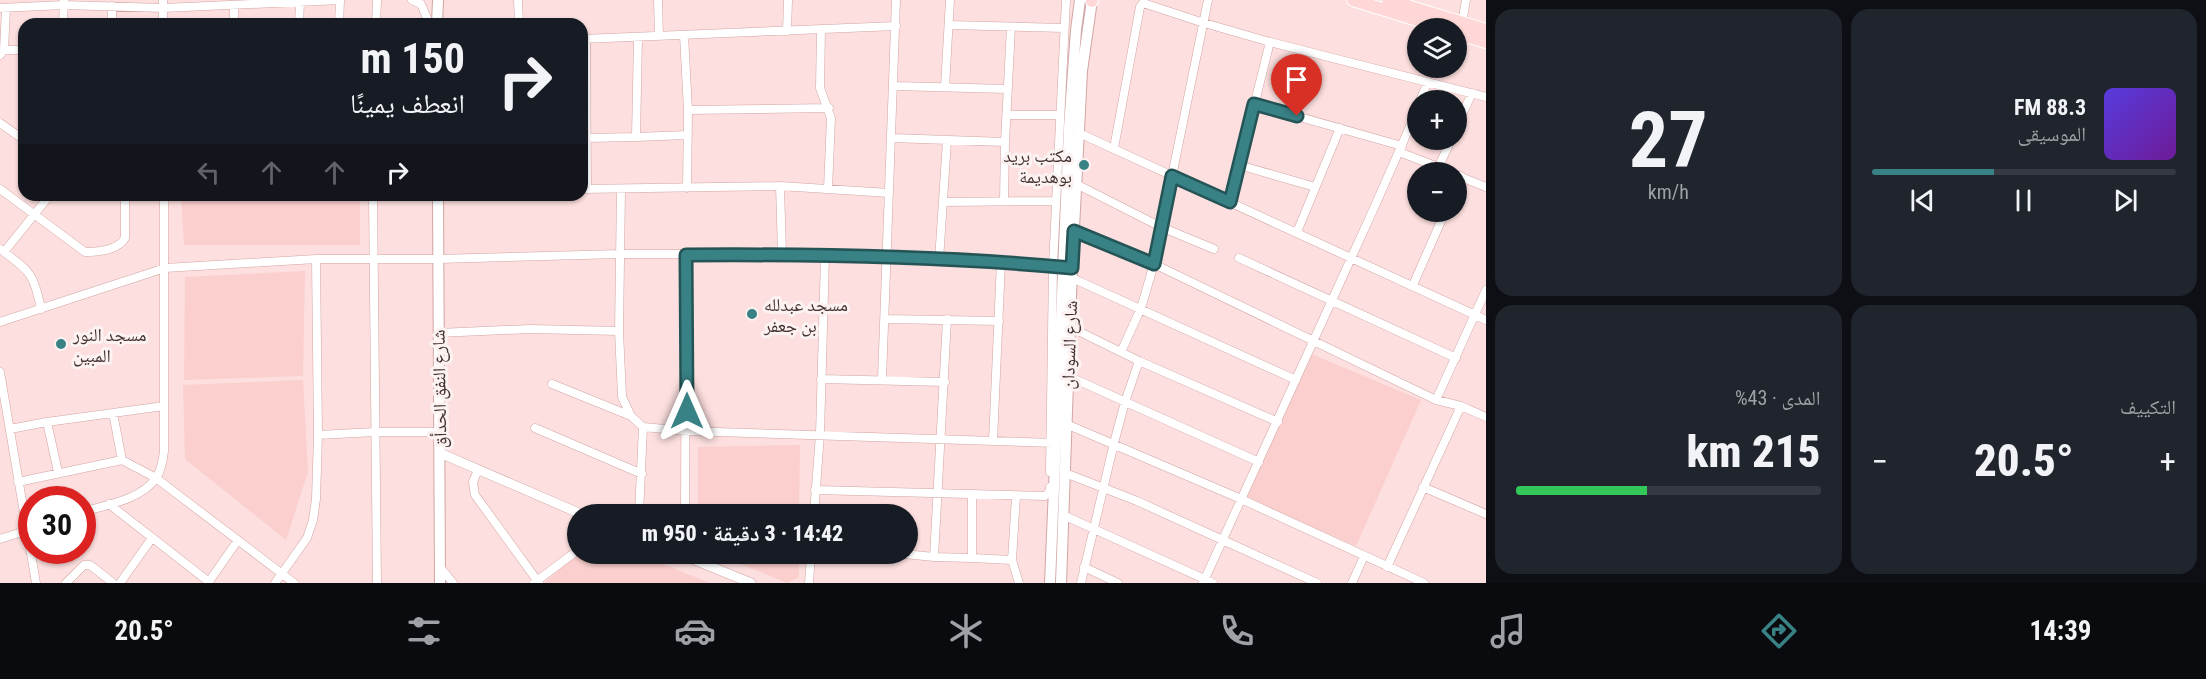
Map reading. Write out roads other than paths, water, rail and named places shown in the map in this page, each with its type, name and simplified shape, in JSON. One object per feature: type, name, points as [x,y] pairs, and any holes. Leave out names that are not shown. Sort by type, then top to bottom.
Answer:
[{"type":"main road","points":[[436,0],[436,18]]},
{"type":"main road","name":"شارع السودان","points":[[1060,583],[1070,327],[1065,270],[1074,231],[1082,71],[1089,0]]},
{"type":"main road","name":"شارع السودان","points":[[1050,583],[1052,443],[1065,270],[1072,70],[1089,0]]},
{"type":"main road","points":[[1353,0],[1411,18]]},
{"type":"main road","points":[[1396,1],[1436,18]]},
{"type":"main road","points":[[1467,29],[1486,30]]},
{"type":"main road","points":[[1467,32],[1486,42]]},
{"type":"main road","name":"شارع النفق الحدأق","points":[[438,201],[440,583]]},
{"type":"street","points":[[18,51],[2,52],[3,8],[64,3],[112,6],[218,3],[234,6],[340,0],[339,18]]},
{"type":"street","points":[[376,18],[377,0]]},
{"type":"street","points":[[412,0],[421,4],[427,18]]},
{"type":"street","points":[[518,0],[519,18]]},
{"type":"street","points":[[658,0],[659,36]]},
{"type":"street","points":[[787,31],[788,0]]},
{"type":"street","points":[[882,379],[896,0]]},
{"type":"street","points":[[945,87],[950,0]]},
{"type":"street","points":[[1065,270],[1056,201],[1066,0]]},
{"type":"street","points":[[1120,352],[1141,308],[1154,264],[1208,0]]},
{"type":"street","points":[[1462,18],[1466,0]]},
{"type":"street","points":[[299,18],[300,2]]},
{"type":"street","points":[[63,18],[64,3]]},
{"type":"street","points":[[1113,148],[1141,4],[1270,42],[1486,97]]},
{"type":"street","points":[[112,6],[112,18]]},
{"type":"street","points":[[234,6],[234,18]]},
{"type":"street","points":[[950,25],[1064,28]]},
{"type":"street","points":[[588,39],[896,26]]},
{"type":"street","points":[[1004,201],[1011,27]]},
{"type":"street","points":[[821,30],[820,88],[831,118],[828,189]]},
{"type":"street","points":[[684,35],[688,110],[687,188]]},
{"type":"street","points":[[636,137],[638,37]]},
{"type":"street","points":[[1230,202],[1270,42]]},
{"type":"street","points":[[1424,90],[1428,82]]},
{"type":"street","points":[[894,86],[1007,89]]},
{"type":"street","points":[[1467,104],[1472,93]]},
{"type":"street","points":[[1254,104],[1340,128],[1400,149],[1426,162]]},
{"type":"street","points":[[688,110],[829,108]]},
{"type":"street","points":[[1006,115],[1059,115]]},
{"type":"street","points":[[0,123],[18,136]]},
{"type":"street","points":[[1296,232],[1340,128]]},
{"type":"street","points":[[1079,133],[1486,320]]},
{"type":"street","points":[[1063,515],[1207,582],[1223,539],[1407,133]]},
{"type":"street","points":[[588,138],[688,135]]},
{"type":"street","points":[[892,138],[1005,142]]},
{"type":"street","points":[[939,260],[946,141]]},
{"type":"street","points":[[1239,165],[1315,188]]},
{"type":"street","points":[[1467,178],[1486,186]]},
{"type":"street","points":[[1076,184],[1161,227],[1214,249]]},
{"type":"street","points":[[588,189],[780,186],[890,193]]},
{"type":"street","points":[[780,186],[782,254]]},
{"type":"street","points":[[0,189],[33,216],[85,252],[112,248],[122,243],[125,238],[125,201]]},
{"type":"street","points":[[621,190],[619,331],[622,397],[631,416]]},
{"type":"street","points":[[41,309],[36,285],[31,275],[22,264],[2,250],[45,201]]},
{"type":"street","points":[[96,508],[136,494],[156,478],[162,464],[164,451],[164,201]]},
{"type":"street","points":[[373,201],[377,583]]},
{"type":"street","points":[[943,202],[1056,201]]},
{"type":"street","points":[[1413,285],[1441,222]]},
{"type":"street","points":[[1074,231],[1154,264],[1436,400],[1461,406],[1486,417]]},
{"type":"street","points":[[0,322],[165,268],[315,259],[782,254],[1001,262],[1065,270],[1179,328],[1296,380]]},
{"type":"street","points":[[685,504],[686,255]]},
{"type":"street","points":[[814,504],[820,434],[825,256]]},
{"type":"street","points":[[1239,258],[1456,358]]},
{"type":"street","points":[[275,583],[307,538],[316,499],[318,435],[315,259]]},
{"type":"street","points":[[993,441],[1001,262]]},
{"type":"street","points":[[1436,400],[1486,291]]},
{"type":"street","points":[[885,319],[999,321]]},
{"type":"street","points":[[934,557],[947,320]]},
{"type":"street","points":[[1070,327],[1139,361],[1278,422]]},
{"type":"street","points":[[438,333],[530,329],[619,331]]},
{"type":"street","points":[[1081,583],[1114,443],[1139,361]]},
{"type":"street","points":[[0,372],[19,486]]},
{"type":"street","points":[[1068,376],[1259,462]]},
{"type":"street","points":[[821,379],[945,382]]},
{"type":"street","points":[[552,384],[631,416],[643,427],[687,431],[1052,443],[1050,491],[1045,496],[815,490]]},
{"type":"street","points":[[10,429],[164,406]]},
{"type":"street","points":[[1387,567],[1461,406]]},
{"type":"street","points":[[113,413],[122,460]]},
{"type":"street","points":[[47,422],[58,472]]},
{"type":"street","points":[[1066,424],[1241,499],[1424,583]]},
{"type":"street","points":[[640,504],[643,427]]},
{"type":"street","points":[[535,428],[642,474]]},
{"type":"street","points":[[318,435],[440,432]]},
{"type":"street","points":[[440,453],[567,508]]},
{"type":"street","points":[[18,482],[122,460],[156,478],[294,583]]},
{"type":"street","points":[[478,470],[473,482],[475,495],[537,582],[567,558]]},
{"type":"street","points":[[1065,472],[1223,539],[1317,583]]},
{"type":"street","points":[[1424,487],[1486,514]]},
{"type":"street","points":[[972,494],[972,558]]},
{"type":"street","points":[[1016,496],[1012,560],[1019,583]]},
{"type":"street","points":[[109,504],[208,582],[238,540]]},
{"type":"street","points":[[0,539],[18,533]]},
{"type":"street","points":[[120,583],[152,538]]},
{"type":"street","points":[[918,555],[1012,560]]},
{"type":"street","points":[[1352,583],[1364,556]]},
{"type":"street","points":[[33,564],[36,583]]},
{"type":"street","points":[[706,564],[747,582]]},
{"type":"street","points":[[809,583],[810,564]]},
{"type":"street","points":[[66,583],[84,565],[90,565],[113,583]]},
{"type":"street","points":[[440,567],[453,583]]},
{"type":"street","points":[[1084,567],[1118,583]]},
{"type":"place","name":"مكتب بريد بوهديمة","points":[[1084,165]]},
{"type":"place","name":"مسجد عبدلله بن جعفر","points":[[752,314]]},
{"type":"place","name":"مسجد النور المبين","points":[[61,344]]}]
